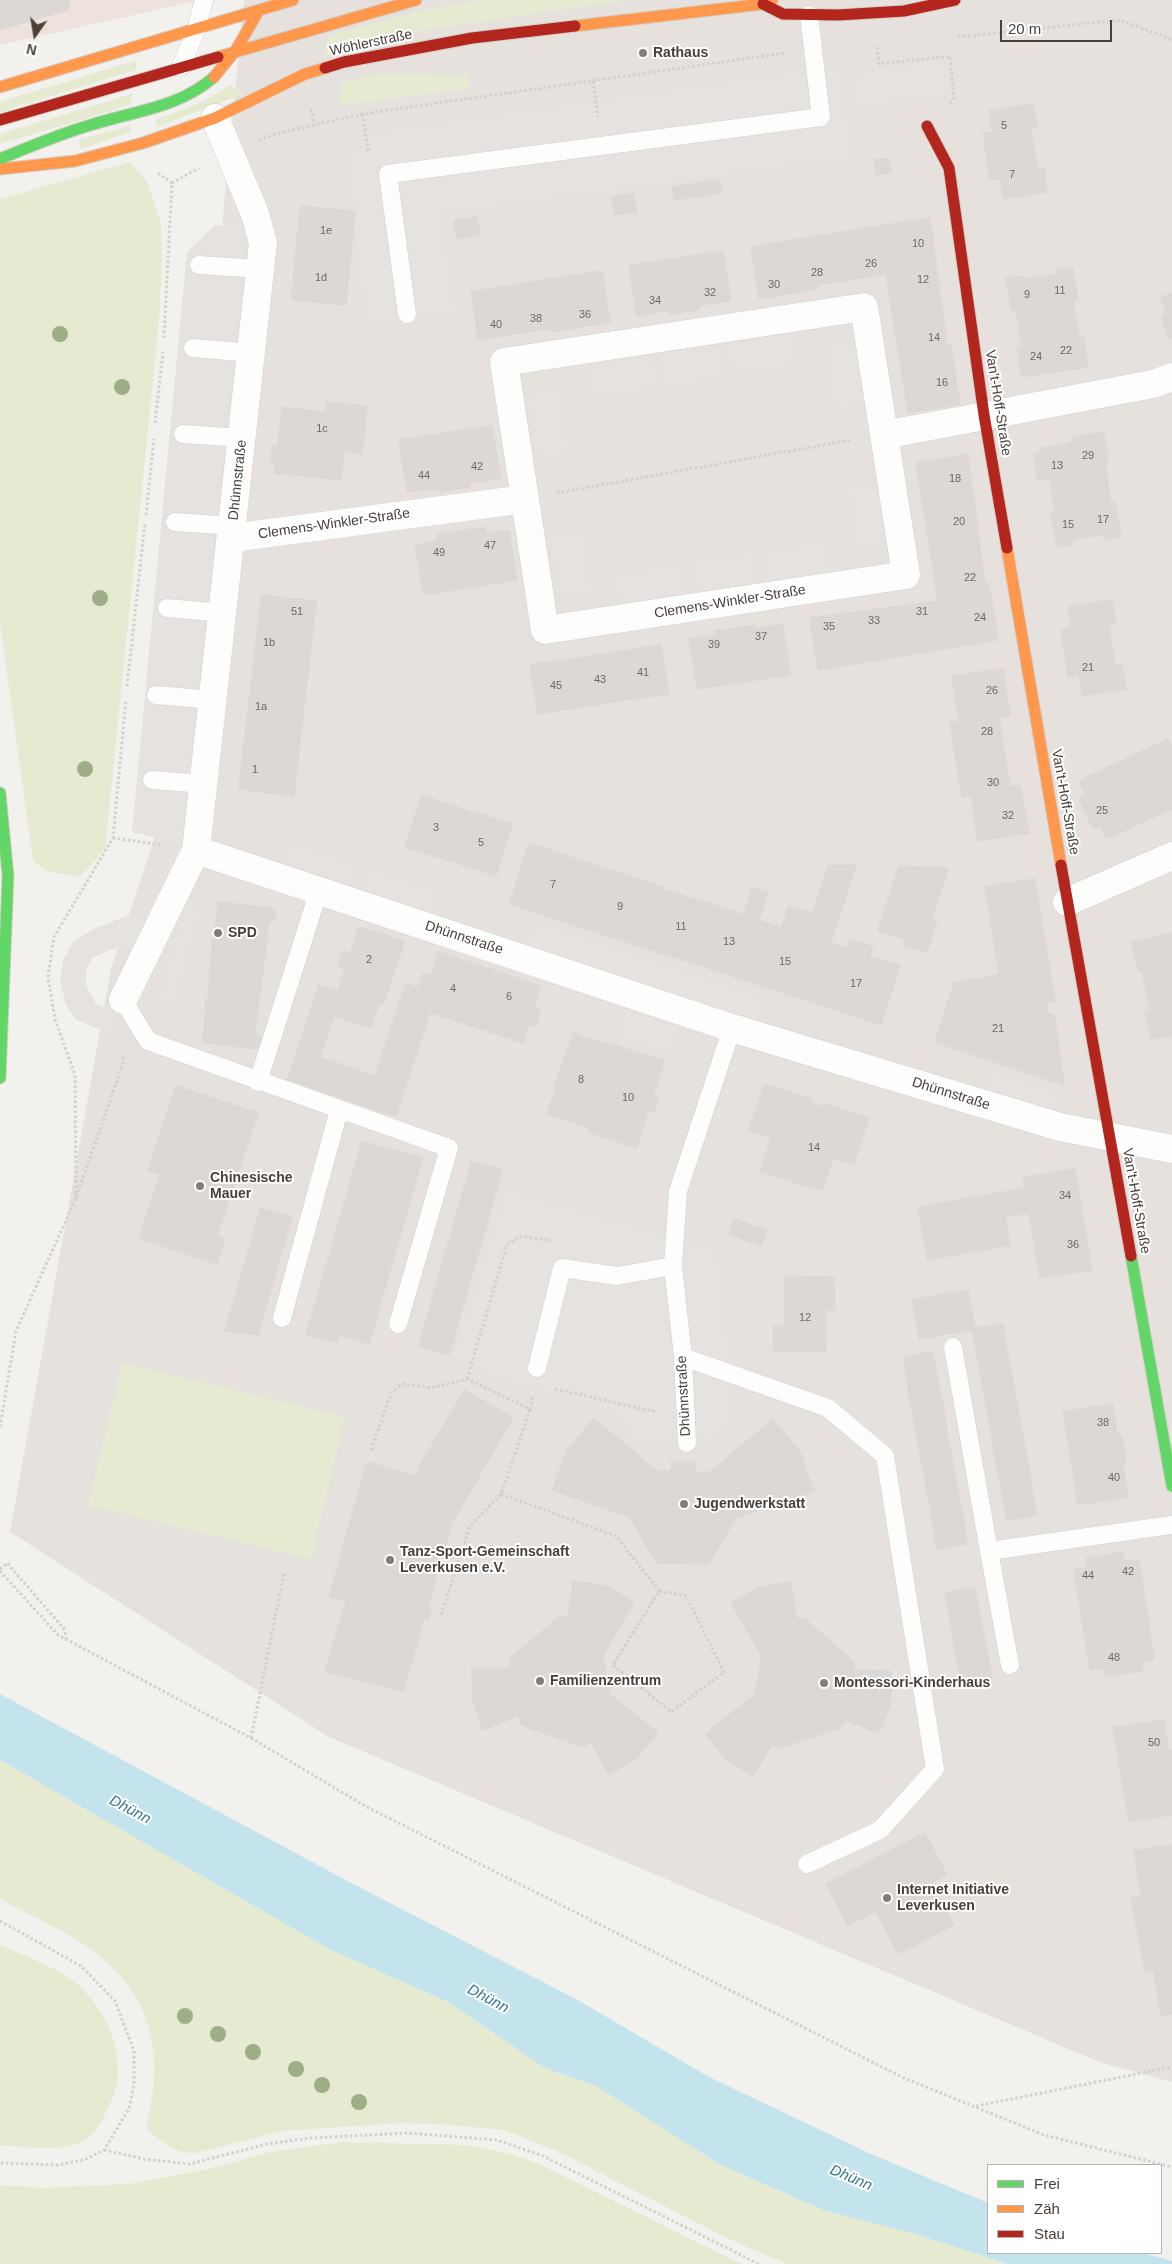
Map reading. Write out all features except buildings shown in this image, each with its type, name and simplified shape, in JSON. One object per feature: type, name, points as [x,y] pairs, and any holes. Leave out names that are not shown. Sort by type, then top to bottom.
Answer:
[{"type":"main road","points":[[0,87],[196,30],[261,5],[293,0]]},
{"type":"main road","name":"Wöhlerstraße","points":[[0,120],[416,0]]},
{"type":"main road","name":"Wöhlerstraße","points":[[0,169],[75,161],[143,143],[215,118],[305,74],[344,62],[472,38],[768,2],[783,14],[809,15],[904,11],[940,5],[956,0]]},
{"type":"main road","points":[[0,159],[35,143],[182,98],[205,86],[217,75],[234,52],[261,5]]},
{"type":"main road","name":"Van't-Hoff-Straße","points":[[927,126],[949,168],[984,415],[1067,902],[1172,1486]]},
{"type":"main road","points":[[0,793],[8,876],[0,1078]]},
{"type":"street","name":"Dhünnstraße","points":[[123,1000],[196,850],[233,532],[263,243],[256,214],[215,118]]},
{"type":"street","name":"Clemens-Winkler-Straße","points":[[864,307],[884,435],[906,575],[545,630],[504,362],[864,307]]},
{"type":"street","points":[[884,435],[1153,384],[1172,377]]},
{"type":"street","name":"Clemens-Winkler-Straße","points":[[233,532],[525,499]]},
{"type":"street","name":"Dhünnstraße","points":[[196,850],[732,1028],[1060,1127],[1172,1148]]},
{"type":"street","points":[[1067,902],[1172,856]]},
{"type":"lane","points":[[181,67],[196,30],[204,0]]},
{"type":"lane","points":[[407,314],[388,174],[821,117],[809,15]]},
{"type":"lane","points":[[199,266],[260,269]]},
{"type":"lane","points":[[193,348],[251,353]]},
{"type":"lane","points":[[183,434],[242,438]]},
{"type":"lane","points":[[175,522],[233,532]]},
{"type":"lane","points":[[167,608],[223,613]]},
{"type":"lane","points":[[156,695],[213,700]]},
{"type":"lane","points":[[152,780],[204,784]]},
{"type":"lane","points":[[258,1082],[318,890]]},
{"type":"lane","points":[[123,1000],[148,1041],[258,1082],[449,1148],[398,1324]]},
{"type":"lane","name":"Dhünnstraße","points":[[686,1443],[683,1357],[673,1266],[678,1191],[732,1028]]},
{"type":"lane","points":[[282,1318],[339,1110]]},
{"type":"lane","points":[[537,1368],[562,1268],[617,1276],[673,1266]]},
{"type":"lane","points":[[953,1347],[1010,1665]]},
{"type":"lane","points":[[683,1357],[828,1408],[885,1456],[935,1769],[880,1830],[807,1864]]},
{"type":"lane","points":[[989,1551],[1172,1525]]},
{"type":"path","points":[[955,37],[1121,20],[1172,40]]},
{"type":"path","points":[[868,46],[887,44]]},
{"type":"path","points":[[877,45],[879,64],[950,56],[954,99],[927,126]]},
{"type":"path","points":[[164,341],[172,183],[228,152],[275,134],[362,114],[814,49]]},
{"type":"path","points":[[593,81],[602,145]]},
{"type":"path","points":[[362,114],[370,160],[388,174]]},
{"type":"path","points":[[127,688],[163,350]]},
{"type":"path","points":[[525,499],[884,435]]},
{"type":"path","points":[[76,1198],[75,1075],[55,1019],[48,977],[54,937],[113,838],[126,698]]},
{"type":"path","points":[[113,838],[196,850]]},
{"type":"path","points":[[0,1427],[16,1331],[76,1198],[123,1063],[123,1054]]},
{"type":"path","points":[[371,1450],[391,1393],[403,1384],[432,1388],[467,1378],[530,1409]]},
{"type":"path","points":[[546,1387],[686,1419]]},
{"type":"path","points":[[441,1615],[470,1526],[502,1494],[534,1393]]},
{"type":"path","points":[[502,1494],[616,1536],[659,1591],[686,1596],[724,1672],[671,1712],[613,1665],[659,1591]]},
{"type":"path","points":[[66,1640],[65,1630],[7,1563],[0,1570],[58,1635],[66,1640],[250,1738],[383,1815],[904,2078],[1044,2135],[1160,2164]]},
{"type":"path","points":[[250,1738],[284,1573]]},
{"type":"path","points":[[0,1921],[81,1966],[115,2001],[134,2051],[134,2084],[128,2109],[104,2150],[84,2160],[57,2165],[0,2163]]},
{"type":"path","points":[[975,2107],[1172,2067]]},
{"type":"path","points":[[104,2150],[144,2159],[190,2164],[267,2144],[310,2138],[407,2133],[497,2140],[543,2156],[759,2264]]},
{"type":"shaded area","points":[[0,0],[201,0],[0,45]]},
{"type":"shaded area","points":[[244,0],[1172,0],[1172,2082],[1102,2063],[329,1737],[10,1532],[111,969],[166,803]]},
{"type":"shaded area","points":[[940,64],[945,92],[859,105],[854,77]]},
{"type":"shaded area","points":[[839,68],[848,156],[437,212],[454,311],[367,324],[352,159],[373,135]]},
{"type":"shaded area","points":[[215,225],[246,227],[184,844],[132,832],[187,252]]},
{"type":"shaded area","points":[[791,335],[795,363],[734,373],[730,345]]},
{"type":"shaded area","points":[[858,344],[867,402],[837,406],[829,348]]},
{"type":"shaded area","points":[[721,347],[725,375],[664,385],[660,356]]},
{"type":"shaded area","points":[[651,358],[655,386],[595,396],[591,367]]},
{"type":"shaded area","points":[[557,391],[566,452],[539,455],[530,395]]},
{"type":"shaded area","points":[[880,484],[889,543],[860,548],[850,489]]},
{"type":"shaded area","points":[[580,532],[589,592],[561,596],[552,536]]},
{"type":"shaded area","points":[[823,544],[828,574],[767,583],[762,554]]},
{"type":"shaded area","points":[[752,555],[757,585],[697,595],[692,565]]},
{"type":"shaded area","points":[[679,567],[684,597],[623,607],[618,577]]},
{"type":"shaded area","points":[[290,844],[355,866],[347,889],[282,868]]},
{"type":"shaded area","points":[[370,871],[438,892],[430,916],[362,894]]},
{"type":"shaded area","points":[[188,907],[199,911],[172,1002],[161,999]]},
{"type":"shaded area","points":[[134,913],[143,936],[92,958],[86,972],[86,985],[96,1004],[117,1012],[113,1035],[76,1020],[65,1002],[60,979],[63,961],[73,942],[96,928]]},
{"type":"shaded area","points":[[535,924],[761,999],[754,1022],[527,948]]},
{"type":"shaded area","points":[[626,1011],[677,1028],[669,1052],[618,1035]]},
{"type":"shaded area","points":[[992,1074],[1058,1095],[1051,1118],[985,1097]]},
{"type":"shaded area","points":[[506,1193],[715,1251],[733,1413],[711,1438],[639,1442],[615,1411],[455,1362]]},
{"type":"green space","points":[[479,0],[628,0],[424,30],[387,38],[324,57],[328,36],[415,12]]},
{"type":"green space","points":[[137,60],[136,70],[0,112],[0,102]]},
{"type":"green space","points":[[379,74],[428,74],[452,77],[468,75],[470,89],[341,105],[340,83]]},
{"type":"green space","points":[[230,85],[243,94],[157,127],[156,119],[203,101]]},
{"type":"green space","points":[[132,94],[130,105],[0,144],[0,134]]},
{"type":"green space","points":[[130,125],[131,132],[81,149],[79,140]]},
{"type":"green space","points":[[130,162],[147,182],[161,223],[162,256],[159,322],[105,849],[80,877],[46,871],[33,861],[0,622],[0,199]]},
{"type":"green space","points":[[122,1363],[345,1417],[311,1559],[88,1505]]},
{"type":"green space","points":[[0,1760],[331,1950],[448,2002],[545,2068],[596,2086],[719,2164],[823,2210],[912,2233],[1008,2264],[787,2264],[729,2239],[561,2153],[504,2130],[401,2123],[283,2131],[196,2153],[189,2153],[168,2146],[156,2138],[146,2127],[154,2077],[154,2054],[150,2031],[142,2010],[131,1990],[116,1971],[85,1945],[0,1899]]},
{"type":"green space","points":[[0,1945],[50,1967],[75,1982],[95,2004],[110,2030],[117,2058],[116,2088],[99,2126],[93,2134],[79,2143],[71,2146],[51,2148],[0,2145]]},
{"type":"green space","points":[[343,2142],[466,2145],[506,2153],[535,2162],[741,2264],[0,2264],[0,2185],[42,2188],[128,2184],[209,2169],[270,2152]]},
{"type":"water","name":"Dhünn","points":[[0,1694],[355,1885],[576,1999],[709,2077],[871,2154],[987,2203],[987,2254],[1148,2254],[1172,2261],[1172,2264],[1008,2264],[912,2233],[823,2210],[719,2164],[596,2086],[545,2068],[448,2002],[331,1950],[0,1760]]},
{"type":"traffic: fast","points":[[0,159],[70,131],[172,102],[201,87],[214,77]]},
{"type":"traffic: fast","points":[[0,793],[8,876],[0,1078]]},
{"type":"traffic: fast","points":[[1131,1256],[1172,1486]]},
{"type":"traffic: slow","points":[[0,87],[293,0]]},
{"type":"traffic: slow","points":[[218,57],[416,0]]},
{"type":"traffic: slow","points":[[575,26],[763,4],[772,0]]},
{"type":"traffic: slow","points":[[214,77],[236,50],[259,10]]},
{"type":"traffic: slow","points":[[0,169],[75,161],[143,143],[215,118],[305,74],[325,68]]},
{"type":"traffic: slow","points":[[1007,548],[1061,865]]},
{"type":"traffic: jam","points":[[763,4],[783,14],[838,15],[904,11],[955,0]]},
{"type":"traffic: jam","points":[[325,68],[344,62],[472,38],[575,26]]},
{"type":"traffic: jam","points":[[0,120],[218,57]]},
{"type":"traffic: jam","points":[[927,126],[949,168],[984,415],[1007,548]]},
{"type":"traffic: jam","points":[[1061,865],[1131,1256]]},
{"type":"place","name":"Rathaus","points":[[643,53]]},
{"type":"place","name":"SPD","points":[[218,933]]},
{"type":"place","name":"Chinesische Mauer","points":[[200,1186]]},
{"type":"place","name":"Jugendwerkstatt","points":[[684,1504]]},
{"type":"place","name":"Tanz-Sport-Gemeinschaft Leverkusen e.V.","points":[[390,1560]]},
{"type":"place","name":"Familienzentrum","points":[[540,1681]]},
{"type":"place","name":"Montessori-Kinderhaus","points":[[824,1683]]},
{"type":"place","name":"Internet Initiative Leverkusen","points":[[887,1898]]}]
